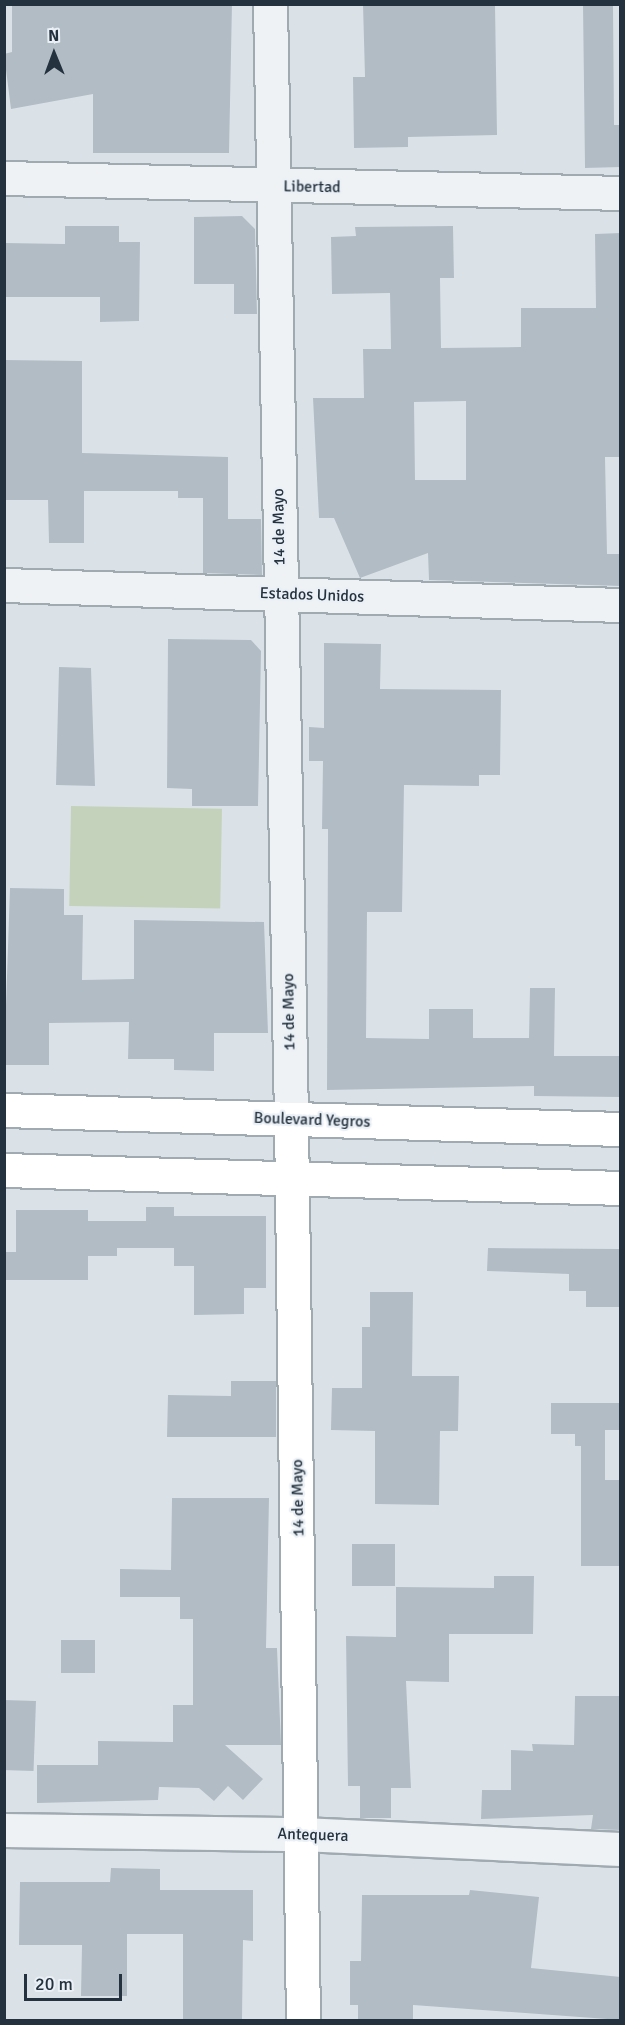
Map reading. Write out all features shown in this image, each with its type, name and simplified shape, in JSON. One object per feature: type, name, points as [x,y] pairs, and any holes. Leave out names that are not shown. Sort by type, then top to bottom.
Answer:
[{"type":"main road","name":"Boulevard Yegros","points":[[4,1110],[621,1129]]},
{"type":"main road","name":"14 de Mayo","points":[[291,1119],[294,1179],[303,2020]]},
{"type":"main road","points":[[4,1170],[621,1188]]},
{"type":"street","name":"14 de Mayo","points":[[270,4],[291,1119]]},
{"type":"street","name":"Libertad","points":[[4,178],[621,193]]},
{"type":"street","name":"Estados Unidos","points":[[4,585],[621,605]]},
{"type":"street","name":"Antequera","points":[[4,1830],[302,1834],[621,1849]]},
{"type":"green space","points":[[71,806],[222,809],[220,909],[69,906]]},
{"type":"building","points":[[12,4],[232,4],[229,153],[93,153],[93,94],[11,109],[4,54],[12,52]]},
{"type":"building","points":[[363,4],[495,4],[497,135],[408,137],[408,147],[354,148],[353,77],[365,77]]},
{"type":"building","points":[[583,4],[613,4],[614,125],[621,125],[621,167],[585,168]]},
{"type":"building","points":[[242,216],[255,229],[257,314],[234,314],[234,284],[194,284],[194,217]]},
{"type":"building","points":[[65,226],[119,226],[119,242],[140,242],[139,321],[100,322],[100,297],[4,297],[4,243],[65,244]]},
{"type":"building","points":[[453,226],[454,278],[440,278],[441,348],[521,347],[521,308],[596,308],[595,234],[621,233],[621,457],[605,457],[607,554],[621,554],[621,586],[429,580],[428,553],[360,578],[334,518],[319,518],[313,398],[364,398],[363,349],[391,349],[390,293],[332,294],[331,237],[356,236],[355,227]],"holes":[[[466,401],[466,480],[415,480],[414,402]]]},
{"type":"building","points":[[4,360],[82,361],[82,453],[228,457],[228,519],[261,519],[262,575],[203,573],[203,498],[178,498],[178,491],[84,491],[84,543],[49,543],[48,500],[4,500]]},
{"type":"building","points":[[168,639],[251,640],[261,651],[258,806],[192,806],[192,789],[167,788]]},
{"type":"building","points":[[324,643],[381,644],[380,689],[501,690],[500,775],[479,775],[479,786],[404,785],[402,912],[367,912],[366,1038],[429,1039],[429,1009],[473,1009],[473,1038],[529,1038],[530,988],[555,988],[554,1056],[621,1056],[621,1097],[534,1096],[534,1086],[327,1090],[328,829],[322,829],[323,761],[309,761],[309,727],[324,728]]},
{"type":"building","points":[[59,667],[91,668],[95,786],[56,785]]},
{"type":"building","points":[[10,888],[64,889],[64,915],[83,915],[82,980],[134,979],[134,920],[264,922],[268,1033],[214,1033],[214,1071],[174,1070],[174,1059],[128,1059],[129,1022],[49,1023],[49,1065],[4,1065]]},
{"type":"building","points":[[146,1207],[174,1207],[174,1216],[266,1216],[266,1288],[244,1288],[244,1314],[194,1315],[194,1266],[174,1266],[174,1248],[117,1248],[117,1256],[88,1256],[88,1280],[5,1280],[5,1252],[16,1252],[16,1210],[88,1210],[88,1221],[146,1221]]},
{"type":"building","points":[[488,1248],[621,1249],[621,1307],[586,1307],[586,1291],[569,1291],[569,1274],[487,1271]]},
{"type":"building","points":[[370,1292],[413,1292],[412,1376],[459,1376],[458,1431],[440,1431],[439,1505],[375,1504],[375,1431],[331,1430],[332,1388],[362,1388],[362,1327],[370,1327]]},
{"type":"building","points":[[231,1381],[276,1381],[276,1437],[167,1437],[168,1395],[231,1396]]},
{"type":"building","points":[[551,1403],[621,1403],[621,1430],[605,1430],[605,1480],[621,1480],[621,1566],[581,1566],[581,1446],[575,1446],[575,1434],[551,1434]]},
{"type":"building","points":[[172,1498],[269,1498],[266,1648],[277,1648],[281,1745],[225,1745],[263,1779],[243,1800],[228,1786],[214,1801],[199,1788],[159,1787],[158,1800],[37,1803],[37,1765],[98,1765],[98,1741],[173,1742],[173,1705],[193,1705],[193,1619],[180,1619],[180,1597],[120,1597],[120,1569],[171,1570]]},
{"type":"building","points":[[352,1544],[395,1544],[395,1586],[352,1586]]},
{"type":"building","points":[[494,1576],[534,1576],[533,1634],[449,1634],[449,1682],[406,1681],[411,1788],[391,1788],[391,1818],[360,1818],[360,1786],[348,1786],[346,1636],[396,1637],[396,1587],[494,1588]]},
{"type":"building","points":[[61,1640],[95,1640],[95,1673],[61,1673]]},
{"type":"building","points":[[575,1696],[621,1696],[621,1830],[591,1829],[593,1815],[481,1819],[482,1790],[511,1790],[511,1750],[533,1751],[532,1744],[574,1745]]},
{"type":"building","points":[[4,1700],[36,1701],[34,1771],[4,1770]]},
{"type":"building","points":[[111,1868],[160,1869],[160,1890],[253,1890],[253,1941],[243,1940],[242,2020],[183,2020],[183,1934],[127,1934],[127,1996],[81,1996],[82,1945],[19,1945],[20,1882],[110,1882]]},
{"type":"building","points":[[470,1890],[539,1897],[531,1968],[621,1977],[621,2020],[413,2005],[413,2020],[358,2020],[358,2005],[350,2005],[350,1961],[361,1961],[362,1895],[469,1895]]}]
